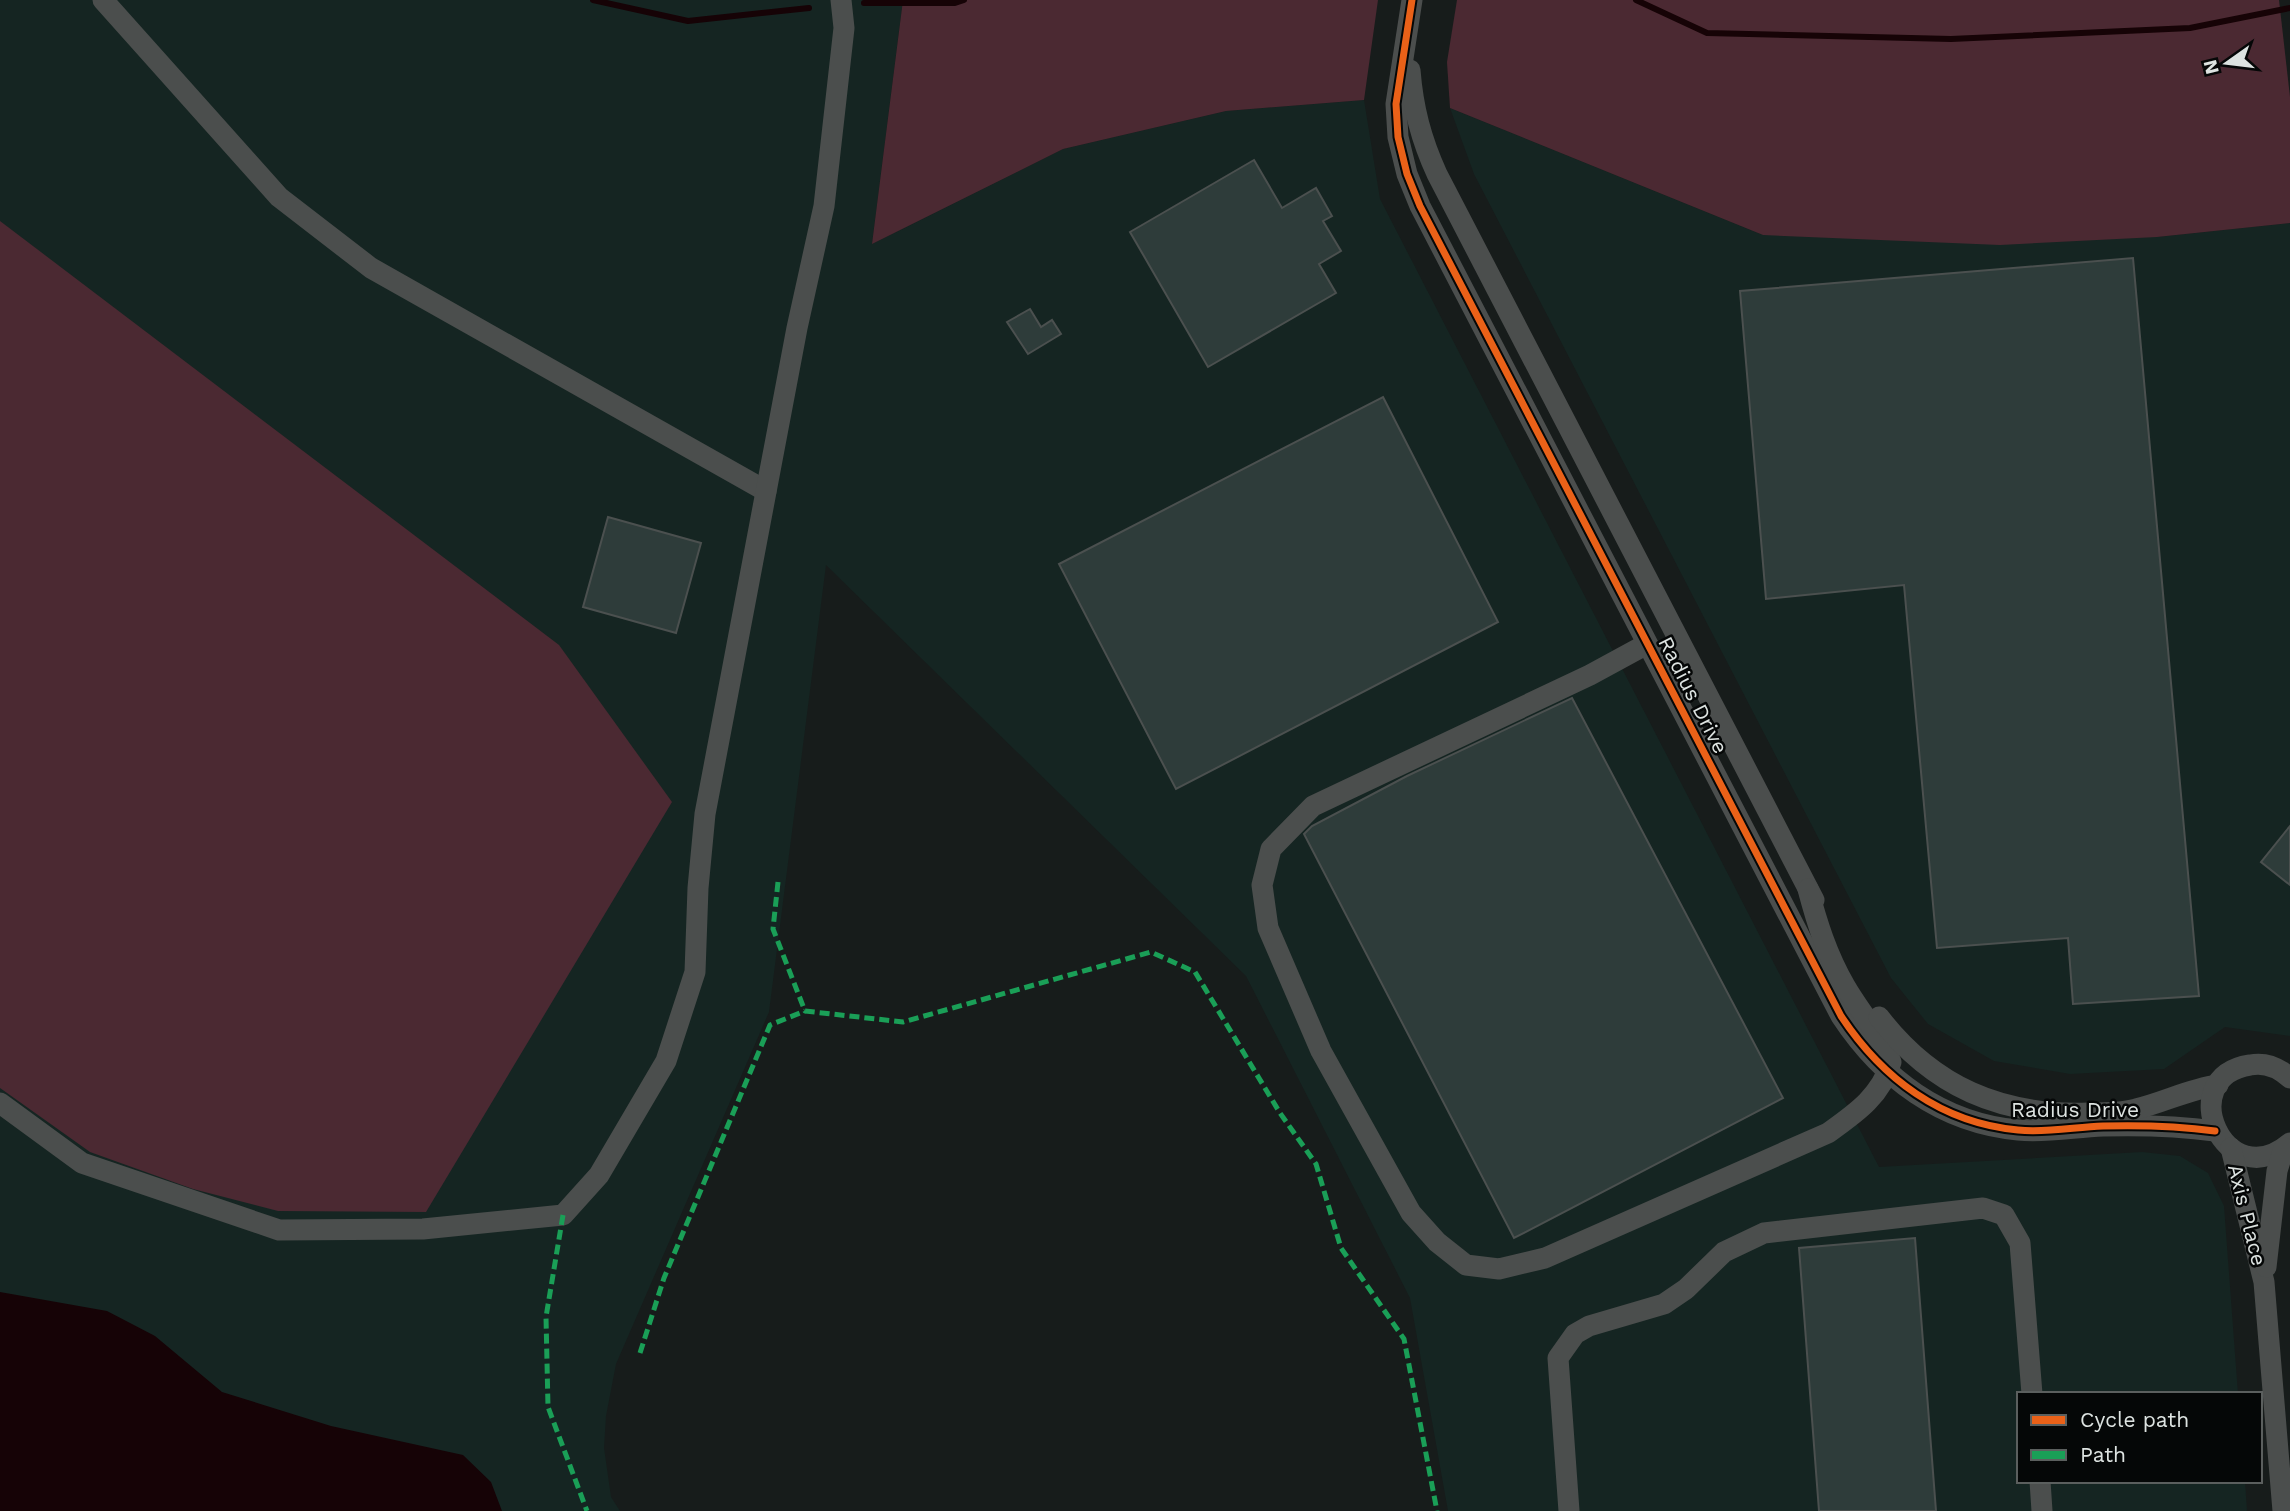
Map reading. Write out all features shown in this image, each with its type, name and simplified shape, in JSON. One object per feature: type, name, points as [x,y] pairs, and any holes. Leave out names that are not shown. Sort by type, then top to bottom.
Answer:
[{"type":"street","points":[[103,0],[279,197],[370,268],[766,491]]},
{"type":"street","points":[[0,1102],[82,1163],[279,1230],[422,1229],[563,1214],[599,1175],[666,1060],[695,972],[698,888],[705,814],[766,491],[824,206],[844,28],[841,0]]},
{"type":"street","name":"Radius Drive","points":[[1412,0],[1408,40],[1396,104],[1398,137],[1407,174],[1420,206],[1841,1016],[1862,1048],[1888,1074],[1927,1101],[1983,1125],[2019,1130],[2102,1126],[2180,1126],[2215,1130]]},
{"type":"street","name":"Radius Drive","points":[[1408,40],[1413,104],[1421,140],[1808,889],[1870,1005],[1893,1035],[1926,1066],[1947,1080],[1993,1103],[2031,1112],[2064,1114],[2135,1110],[2192,1089],[2218,1085]]},
{"type":"street","points":[[1537,369],[1558,435],[1610,531],[1612,542],[1602,555]]},
{"type":"street","points":[[1651,588],[1644,593],[1641,603],[1698,721],[1713,772]]},
{"type":"street","points":[[1647,644],[1590,675],[1313,806],[1271,849],[1262,885],[1268,928],[1321,1051],[1411,1213],[1437,1242],[1466,1265],[1499,1269],[1545,1258],[1828,1133],[1864,1108],[1888,1074],[1891,1062],[1838,973],[1819,932],[1808,889]]},
{"type":"street","points":[[2287,1146],[2257,1157],[2231,1148],[2215,1130],[2211,1107],[2218,1085],[2234,1070],[2255,1064],[2278,1069],[2290,1078]]},
{"type":"street","points":[[1888,1074],[1901,1069],[1916,1070],[1947,1080]]},
{"type":"street","name":"Axis Place","points":[[2264,1282],[2277,1171],[2287,1146]]},
{"type":"street","name":"Axis Place","points":[[2231,1148],[2264,1282],[2284,1511]]},
{"type":"street","points":[[1569,1511],[1558,1381],[1558,1358],[1565,1344],[1588,1326],[1664,1304],[1686,1289],[1724,1252],[1764,1233],[1983,1208],[2004,1215],[2020,1243],[2032,1392]]},
{"type":"street","points":[[2040,1483],[2042,1511]]},
{"type":"shaded area","points":[[0,0],[903,0],[872,244],[1063,149],[1226,111],[1364,100],[1380,199],[1879,1167],[2142,1152],[2180,1156],[2208,1173],[2224,1206],[2238,1392],[2017,1392],[2017,1483],[2245,1483],[2247,1511],[1448,1511],[1410,1298],[1246,976],[826,565],[769,1012],[616,1364],[606,1416],[604,1448],[611,1497],[620,1511],[0,1511]]},
{"type":"shaded area","points":[[903,0],[1378,0],[1364,100],[1226,111],[1063,149],[872,244]]},
{"type":"shaded area","points":[[1457,0],[2279,0],[2290,97],[2290,223],[2157,237],[2000,245],[1763,235],[1450,108],[1447,62]]},
{"type":"shaded area","points":[[1450,108],[1763,235],[2157,237],[2290,223],[2290,1036],[2225,1027],[2164,1069],[2070,1074],[1994,1061],[1928,1024],[1891,978],[1474,174]]},
{"type":"shaded area","points":[[0,221],[559,645],[672,802],[426,1212],[278,1211],[193,1189],[90,1152],[0,1088]]},
{"type":"shaded area","points":[[0,1292],[107,1311],[155,1336],[222,1392],[331,1426],[463,1455],[491,1482],[502,1511],[0,1511]]},
{"type":"building","points":[[1254,160],[1282,208],[1316,188],[1332,216],[1323,221],[1341,251],[1319,264],[1336,293],[1208,367],[1130,232]]},
{"type":"building","points":[[2133,258],[2199,996],[2073,1004],[2068,938],[1937,948],[1904,585],[1766,599],[1740,291]]},
{"type":"building","points":[[1030,309],[1041,327],[1052,320],[1061,334],[1028,354],[1007,322]]},
{"type":"building","points":[[1383,397],[1498,622],[1176,789],[1059,564]]},
{"type":"building","points":[[608,517],[701,543],[676,633],[583,607]]},
{"type":"building","points":[[1572,698],[1783,1098],[1514,1238],[1304,834],[1312,826],[1407,776]]},
{"type":"building","points":[[2290,826],[2290,885],[2261,862]]},
{"type":"building","points":[[1915,1238],[1936,1511],[1819,1511],[1799,1248]]},
{"type":"waterway","points":[[593,0],[688,21],[809,8]]},
{"type":"waterway","points":[[864,3],[955,3],[964,0]]},
{"type":"waterway","points":[[1636,0],[1707,33],[1951,39],[2190,28],[2290,8]]},
{"type":"marked path","points":[[778,882],[773,929],[805,1011],[903,1022],[1151,952],[1195,972],[1280,1113],[1316,1164],[1341,1248],[1404,1339],[1437,1511]]},
{"type":"marked path","points":[[640,1353],[664,1278],[770,1025],[805,1011]]},
{"type":"marked path","points":[[563,1215],[546,1317],[548,1407],[587,1511]]},
{"type":"cycle path","points":[[1412,0],[1396,104],[1398,137],[1407,174],[1420,206],[1841,1016],[1875,1059],[1916,1094],[1964,1118],[1990,1126],[2029,1131],[2103,1126],[2173,1127],[2215,1131]]}]
